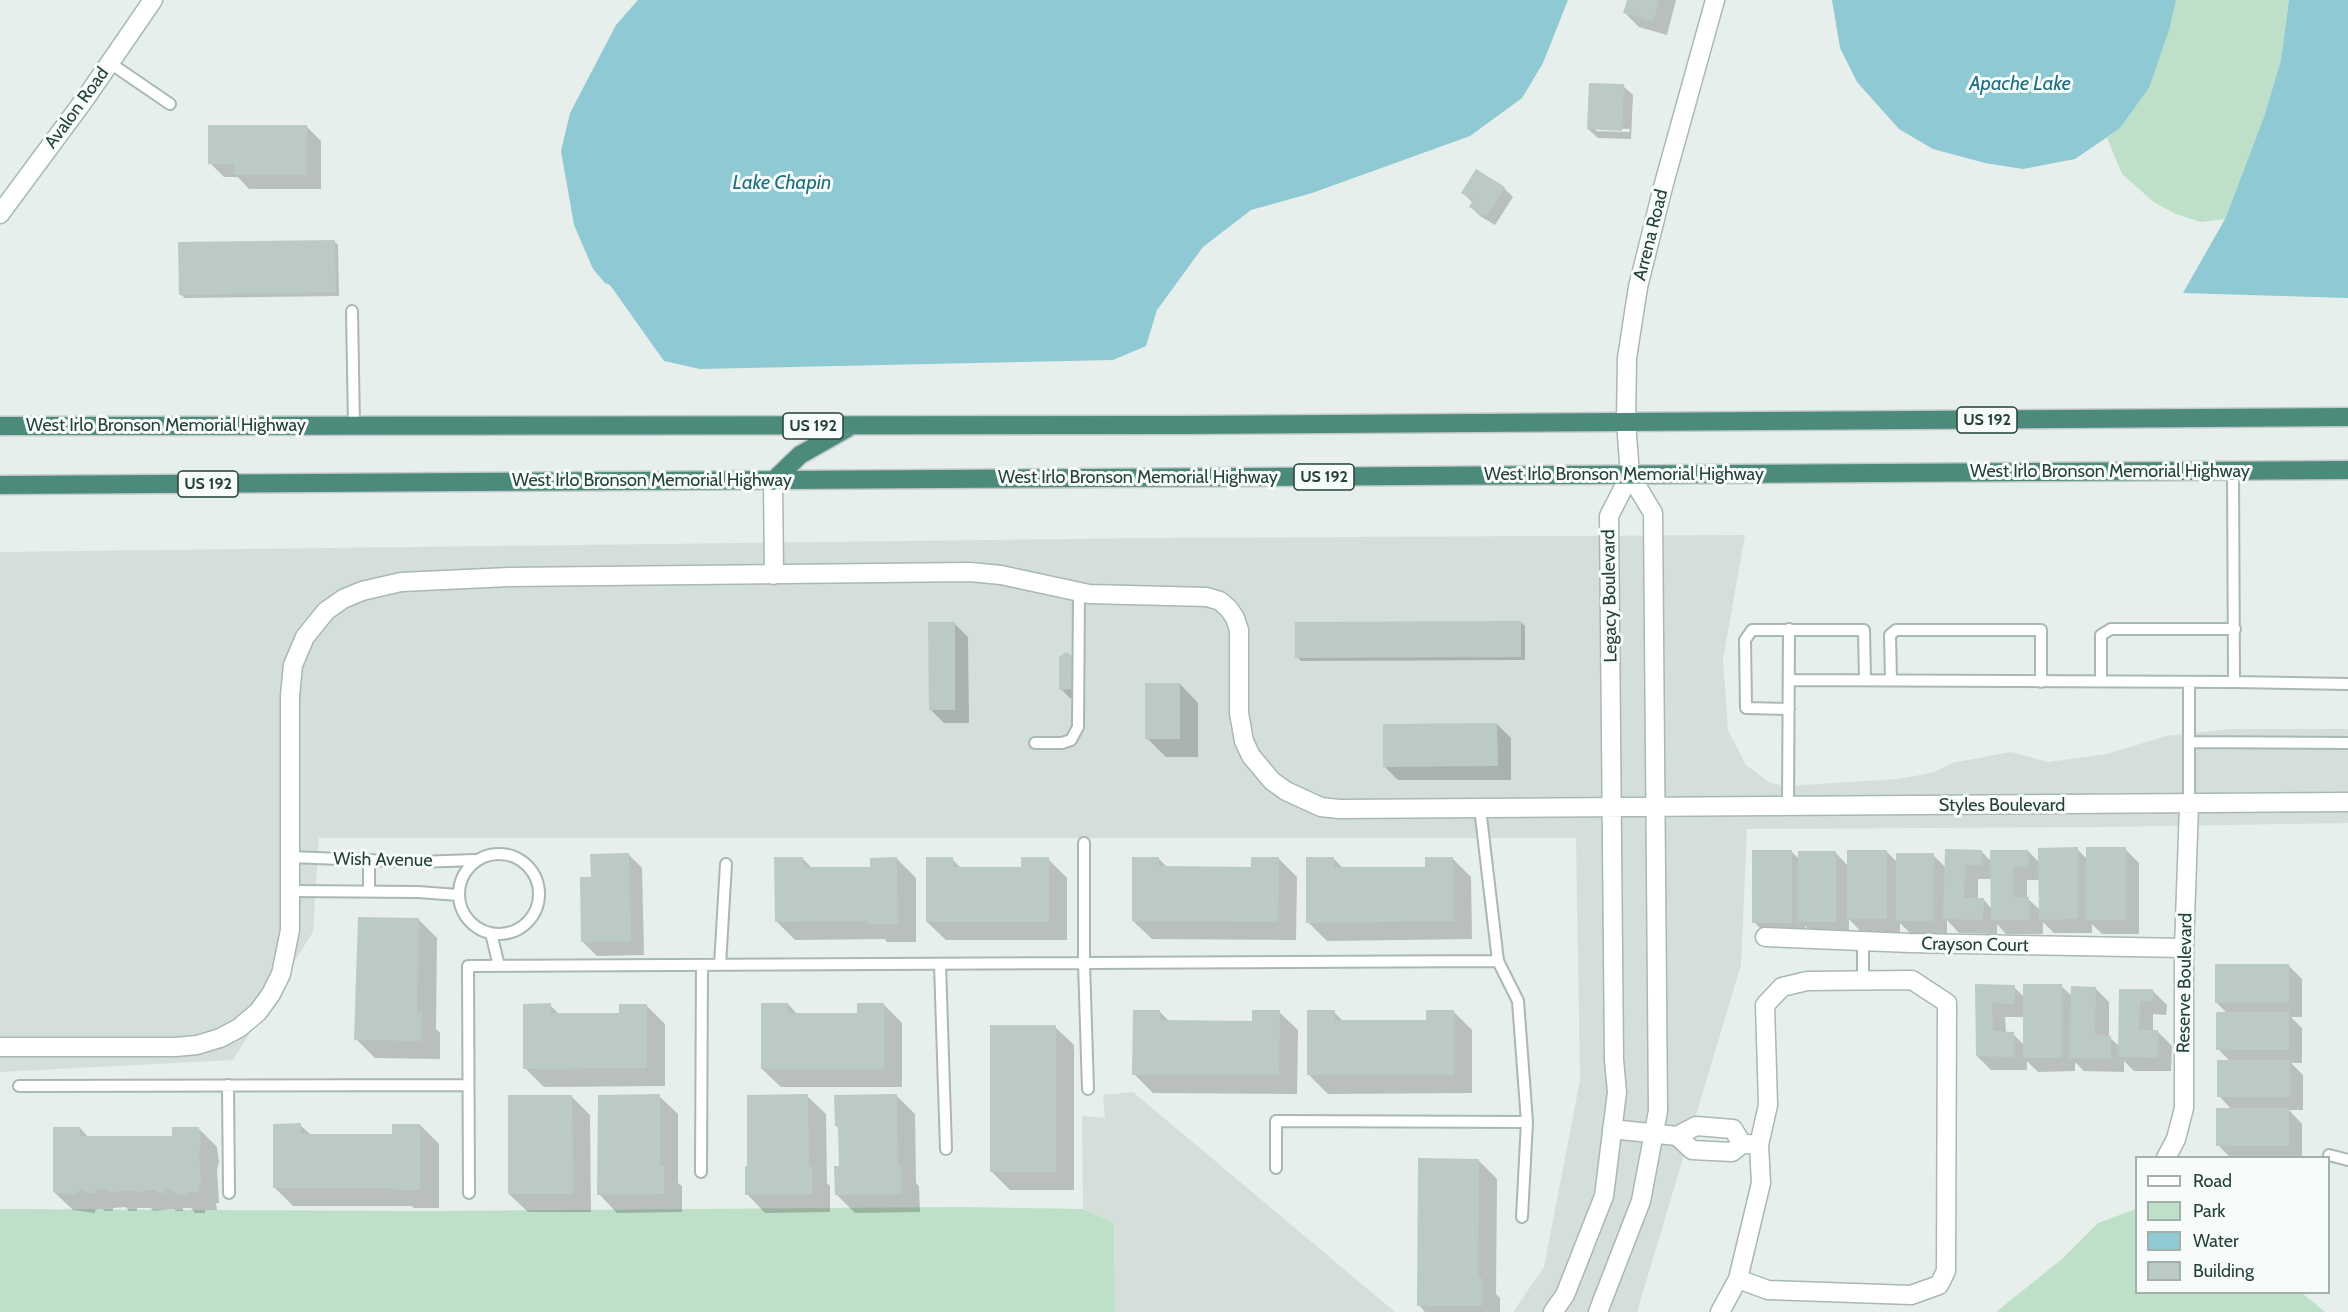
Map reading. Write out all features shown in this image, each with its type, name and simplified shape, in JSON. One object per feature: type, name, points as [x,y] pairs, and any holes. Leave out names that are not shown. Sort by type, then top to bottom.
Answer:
[{"type":"highway","name":"West Irlo Bronson Memorial Highway","points":[[0,426],[852,426],[2348,417]]},
{"type":"highway","points":[[773,481],[800,455],[852,426]]},
{"type":"highway","name":"West Irlo Bronson Memorial Highway","points":[[0,485],[2348,470]]},
{"type":"street","name":"Avalon Road","points":[[0,214],[153,0]]},
{"type":"street","name":"Arrena Road","points":[[1630,475],[1626,422],[1627,358],[1638,287],[1715,0]]},
{"type":"street","points":[[1598,1312],[1641,1201],[1658,1111],[1653,513],[1630,475]]},
{"type":"street","name":"Legacy Boulevard","points":[[1553,1312],[1564,1295],[1604,1196],[1617,1092],[1614,1049],[1609,516],[1630,475]]},
{"type":"street","points":[[773,481],[774,575]]},
{"type":"street","name":"Styles Boulevard","points":[[0,1047],[175,1047],[208,1041],[238,1028],[258,1012],[271,994],[281,974],[290,930],[293,665],[314,623],[343,599],[381,585],[423,580],[986,573],[1018,578],[1079,593],[1208,597],[1220,601],[1229,609],[1239,630],[1239,713],[1244,741],[1260,768],[1272,781],[1286,791],[1321,807],[1339,809],[1613,808],[2348,802]]},
{"type":"street","name":"Reserve Boulevard","points":[[2167,1156],[2176,1139],[2184,1108],[2184,948],[2189,804]]},
{"type":"street","name":"Crayson Court","points":[[1765,937],[2184,948]]},
{"type":"street","points":[[1720,1312],[1738,1279],[1761,1183],[1751,1144],[1768,1105],[1766,1005],[1782,987],[1807,981],[1912,980],[1947,1003],[1946,1271],[1939,1285],[1911,1295],[1768,1290],[1738,1279]]},
{"type":"street","points":[[1612,1129],[1677,1136],[1692,1150],[1732,1152],[1751,1144]]},
{"type":"lane","points":[[110,63],[170,104]]},
{"type":"lane","points":[[352,311],[354,426]]},
{"type":"lane","points":[[2233,471],[2234,682]]},
{"type":"lane","points":[[1035,743],[1062,743],[1071,740],[1078,727],[1079,593]]},
{"type":"lane","points":[[1788,807],[1790,629]]},
{"type":"lane","points":[[2101,681],[2101,635],[2112,629],[2235,629]]},
{"type":"lane","points":[[1789,709],[1746,708],[1745,640],[1752,630],[1863,630],[1865,681]]},
{"type":"lane","points":[[1891,680],[1890,635],[1896,630],[2040,630],[2041,682]]},
{"type":"lane","points":[[1789,680],[2348,684]]},
{"type":"lane","points":[[2189,682],[2189,804]]},
{"type":"lane","points":[[2189,742],[2348,743]]},
{"type":"lane","points":[[1480,808],[1498,961],[1518,1001],[1527,1122],[1522,1218]]},
{"type":"lane","points":[[1084,843],[1084,963],[1088,1089]]},
{"type":"lane","name":"Wish Avenue","points":[[290,857],[417,862],[476,860],[494,854],[514,856],[534,873],[538,885],[537,905],[527,922],[517,930],[504,934],[491,933]]},
{"type":"lane","points":[[369,860],[369,891]]},
{"type":"lane","points":[[476,860],[466,869],[458,895],[461,908],[468,920],[478,928],[491,933],[499,966]]},
{"type":"lane","points":[[720,965],[726,864]]},
{"type":"lane","name":"Wish Avenue","points":[[290,891],[369,891],[458,895]]},
{"type":"lane","points":[[1863,941],[1863,981]]},
{"type":"lane","points":[[469,1193],[468,966],[1498,961]]},
{"type":"lane","points":[[940,964],[946,1149]]},
{"type":"lane","points":[[701,1172],[702,965]]},
{"type":"lane","points":[[19,1086],[468,1085]]},
{"type":"lane","points":[[228,1086],[229,1193]]},
{"type":"lane","points":[[1276,1168],[1276,1121],[1527,1122]]},
{"type":"lane","points":[[2329,1155],[2348,1160]]},
{"type":"shaded area","points":[[1745,535],[1723,659],[1728,730],[1746,765],[1770,783],[1787,786],[1897,779],[1932,773],[1952,763],[2011,752],[2048,762],[2107,754],[2166,736],[2230,729],[2348,729],[2348,823],[1747,829],[1741,965],[1637,1312],[1513,1312],[1544,1267],[1580,1080],[1576,838],[319,838],[313,932],[233,1060],[0,1072],[0,552],[1152,538]]},
{"type":"shaded area","points":[[1133,1092],[1395,1312],[1115,1312],[1114,1223],[1083,1209],[1082,1116],[1105,1118],[1103,1095]]},
{"type":"green space","points":[[2176,0],[2289,0],[2281,60],[2264,117],[2225,219],[2201,222],[2176,214],[2155,203],[2122,174],[2107,138],[2119,129],[2170,27]]},
{"type":"green space","points":[[961,1207],[1083,1209],[1114,1223],[1115,1312],[0,1312],[0,1209],[427,1211]]},
{"type":"green space","points":[[2135,1209],[2135,1294],[2303,1294],[2325,1312],[1996,1312],[2062,1259],[2098,1223]]},
{"type":"water","name":"Lake Chapin","points":[[638,0],[1568,0],[1543,63],[1522,98],[1470,136],[1312,193],[1251,210],[1203,247],[1157,310],[1146,346],[1113,360],[700,369],[664,361],[610,285],[605,283],[593,269],[574,225],[561,151],[570,113],[616,25]]},
{"type":"water","name":"Apache Lake","points":[[1832,0],[2176,0],[2170,27],[2149,88],[2119,129],[2075,159],[2023,169],[1985,163],[1933,149],[1899,129],[1857,82],[1840,48]]},
{"type":"water","points":[[2289,0],[2348,0],[2348,298],[2183,293],[2225,219],[2264,117],[2281,60]]},
{"type":"building","points":[[1627,0],[1659,0],[1653,22],[1623,13]]},
{"type":"building","points":[[1589,83],[1624,84],[1622,131],[1587,129]]},
{"type":"building","points":[[208,125],[307,125],[307,175],[234,175],[234,164],[208,164]]},
{"type":"building","points":[[1476,169],[1505,187],[1486,217],[1469,207],[1473,200],[1461,193]]},
{"type":"building","points":[[335,240],[336,292],[179,295],[178,242]]},
{"type":"building","points":[[1521,621],[1521,657],[1295,658],[1295,622]]},
{"type":"building","points":[[928,622],[955,622],[955,710],[929,710]]},
{"type":"building","points":[[1066,652],[1073,657],[1073,689],[1059,690],[1059,657]]},
{"type":"building","points":[[1145,683],[1180,683],[1180,739],[1145,739]]},
{"type":"building","points":[[1497,723],[1498,766],[1383,767],[1383,724]]},
{"type":"building","points":[[2078,847],[2078,919],[2039,920],[2038,848]]},
{"type":"building","points":[[2086,847],[2126,847],[2126,920],[2086,920]]},
{"type":"building","points":[[1945,849],[1982,850],[1982,866],[1965,865],[1964,898],[1984,898],[1983,920],[1943,919]]},
{"type":"building","points":[[1752,850],[1792,850],[1792,923],[1752,923]]},
{"type":"building","points":[[1847,850],[1887,850],[1887,919],[1847,919]]},
{"type":"building","points":[[1990,850],[2028,850],[2029,867],[2013,867],[2014,897],[2029,897],[2029,920],[1991,920]]},
{"type":"building","points":[[1798,851],[1836,851],[1836,922],[1798,922]]},
{"type":"building","points":[[629,853],[631,941],[581,942],[580,877],[591,877],[590,854]]},
{"type":"building","points":[[1896,853],[1934,853],[1933,921],[1896,921]]},
{"type":"building","points":[[774,857],[803,857],[803,867],[870,867],[870,858],[897,857],[898,924],[867,924],[867,921],[775,922]]},
{"type":"building","points":[[926,857],[953,857],[953,867],[1021,867],[1021,857],[1049,857],[1049,922],[926,922]]},
{"type":"building","points":[[1132,857],[1159,857],[1159,866],[1251,867],[1251,857],[1279,857],[1278,922],[1132,921]]},
{"type":"building","points":[[1306,857],[1334,857],[1334,867],[1425,867],[1425,857],[1453,857],[1454,921],[1306,923]]},
{"type":"building","points":[[358,917],[419,918],[417,1013],[422,1013],[421,1041],[354,1040]]},
{"type":"building","points":[[2215,964],[2289,964],[2289,1003],[2215,1003]]},
{"type":"building","points":[[1975,984],[2015,985],[2014,1004],[1992,1003],[1993,1031],[2014,1032],[2014,1057],[1976,1056]]},
{"type":"building","points":[[2023,984],[2062,984],[2062,1058],[2023,1058]]},
{"type":"building","points":[[2071,986],[2096,987],[2095,1035],[2111,1036],[2111,1059],[2069,1058]]},
{"type":"building","points":[[2119,989],[2153,989],[2153,1001],[2140,1001],[2139,1030],[2158,1030],[2158,1058],[2118,1057]]},
{"type":"building","points":[[551,1003],[551,1013],[619,1013],[619,1004],[647,1004],[647,1068],[523,1069],[523,1004]]},
{"type":"building","points":[[761,1003],[788,1003],[788,1013],[857,1013],[857,1003],[884,1003],[884,1069],[761,1069]]},
{"type":"building","points":[[1133,1010],[1160,1010],[1160,1020],[1252,1021],[1252,1010],[1280,1010],[1279,1075],[1132,1075]]},
{"type":"building","points":[[1307,1010],[1335,1010],[1335,1020],[1426,1020],[1426,1010],[1454,1010],[1454,1075],[1307,1075]]},
{"type":"building","points":[[2216,1012],[2289,1012],[2289,1050],[2216,1050]]},
{"type":"building","points":[[990,1025],[1056,1025],[1056,1172],[990,1172]]},
{"type":"building","points":[[2217,1060],[2290,1060],[2290,1097],[2217,1097]]},
{"type":"building","points":[[660,1094],[660,1166],[664,1166],[664,1194],[597,1195],[598,1095]]},
{"type":"building","points":[[808,1094],[809,1166],[812,1166],[812,1194],[745,1195],[747,1095]]},
{"type":"building","points":[[897,1094],[898,1166],[901,1166],[902,1194],[835,1195],[834,1166],[839,1166],[838,1126],[835,1126],[834,1095]]},
{"type":"building","points":[[508,1095],[572,1095],[573,1194],[508,1194]]},
{"type":"building","points":[[2216,1108],[2289,1108],[2289,1146],[2216,1146]]},
{"type":"building","points":[[301,1123],[301,1134],[392,1134],[392,1124],[420,1124],[420,1190],[273,1188],[273,1124]]},
{"type":"building","points":[[53,1127],[80,1127],[80,1136],[172,1136],[172,1127],[199,1127],[201,1185],[198,1185],[199,1192],[175,1195],[172,1190],[156,1193],[156,1190],[109,1192],[109,1189],[95,1190],[95,1193],[85,1193],[85,1190],[80,1190],[77,1195],[53,1192]]},
{"type":"building","points":[[1418,1158],[1479,1159],[1478,1278],[1482,1278],[1482,1306],[1417,1306]]}]
